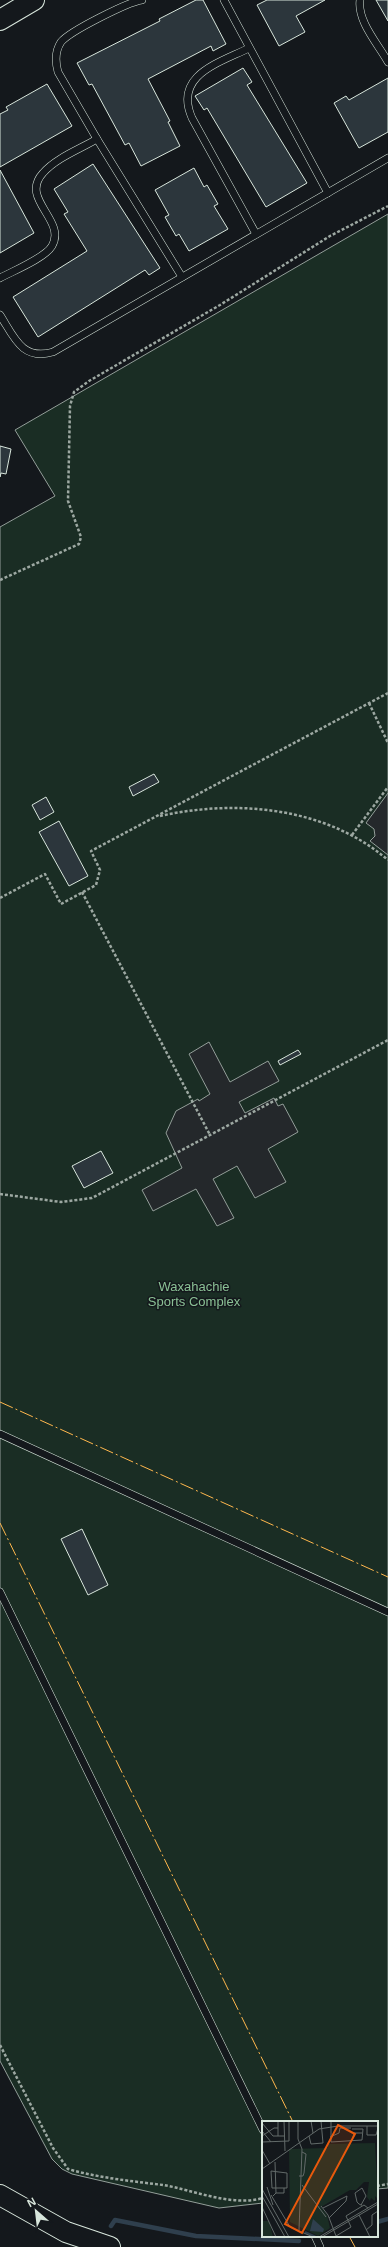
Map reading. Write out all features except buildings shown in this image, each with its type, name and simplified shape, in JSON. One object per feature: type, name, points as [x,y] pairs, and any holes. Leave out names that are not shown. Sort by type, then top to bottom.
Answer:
[{"type":"main road","points":[[0,20],[34,0]]},
{"type":"main road","points":[[0,2196],[66,2232],[110,2247]]},
{"type":"lane","points":[[142,0],[127,4],[68,36],[62,41],[56,54],[58,72],[97,139],[182,276]]},
{"type":"lane","points":[[224,0],[328,193]]},
{"type":"lane","points":[[360,0],[360,12],[364,22],[388,62]]},
{"type":"lane","points":[[249,48],[199,74],[188,88],[186,101],[192,118],[256,234]]},
{"type":"lane","points":[[0,278],[46,252],[54,240],[53,226],[36,193],[36,185],[42,174],[54,164],[97,139]]},
{"type":"lane","points":[[0,315],[22,348],[34,354],[53,352],[388,158]]},
{"type":"lane","points":[[0,1434],[388,1612]]},
{"type":"lane","points":[[0,1592],[262,2128]]},
{"type":"lane","points":[[315,2237],[320,2247]]},
{"type":"path","points":[[0,580],[79,544],[81,537],[68,501],[70,406],[74,392],[89,381],[220,305],[330,236],[388,206]]},
{"type":"path","points":[[0,898],[45,874],[61,904],[96,885],[100,870],[90,851],[388,693]]},
{"type":"path","points":[[369,703],[388,743]]},
{"type":"path","points":[[352,835],[388,786]]},
{"type":"path","points":[[155,817],[202,810],[257,810],[284,812],[334,826],[352,835],[388,860]]},
{"type":"path","points":[[82,892],[210,1135]]},
{"type":"path","points":[[0,1194],[61,1202],[92,1198],[388,1040]]},
{"type":"path","points":[[0,2046],[53,2148],[68,2169],[141,2184],[188,2190],[220,2198],[262,2198]]},
{"type":"path","points":[[378,2186],[388,2184]]},
{"type":"green space","name":"Waxahachie Sports Complex","points":[[388,214],[388,2188],[378,2189],[378,2121],[262,2121],[262,2203],[219,2208],[72,2174],[62,2169],[52,2159],[0,2061],[0,527],[55,496],[15,430]]},
{"type":"shaded area","points":[[388,793],[388,855],[370,841],[375,836],[374,829],[366,823]]},
{"type":"shaded area","points":[[209,1042],[230,1082],[268,1061],[279,1081],[239,1102],[245,1113],[274,1098],[278,1106],[283,1104],[298,1132],[268,1149],[286,1182],[255,1198],[237,1166],[213,1179],[234,1218],[217,1226],[196,1189],[153,1211],[142,1190],[182,1168],[166,1133],[176,1111],[198,1099],[199,1101],[210,1094],[189,1054]]},
{"type":"waterway","points":[[378,2222],[388,2219]]},
{"type":"waterway","points":[[111,2226],[115,2220],[196,2236],[299,2241]]},
{"type":"power","points":[[0,1402],[388,1577]]},
{"type":"power","points":[[0,1523],[293,2121]]},
{"type":"power","points":[[350,2237],[355,2247]]}]
